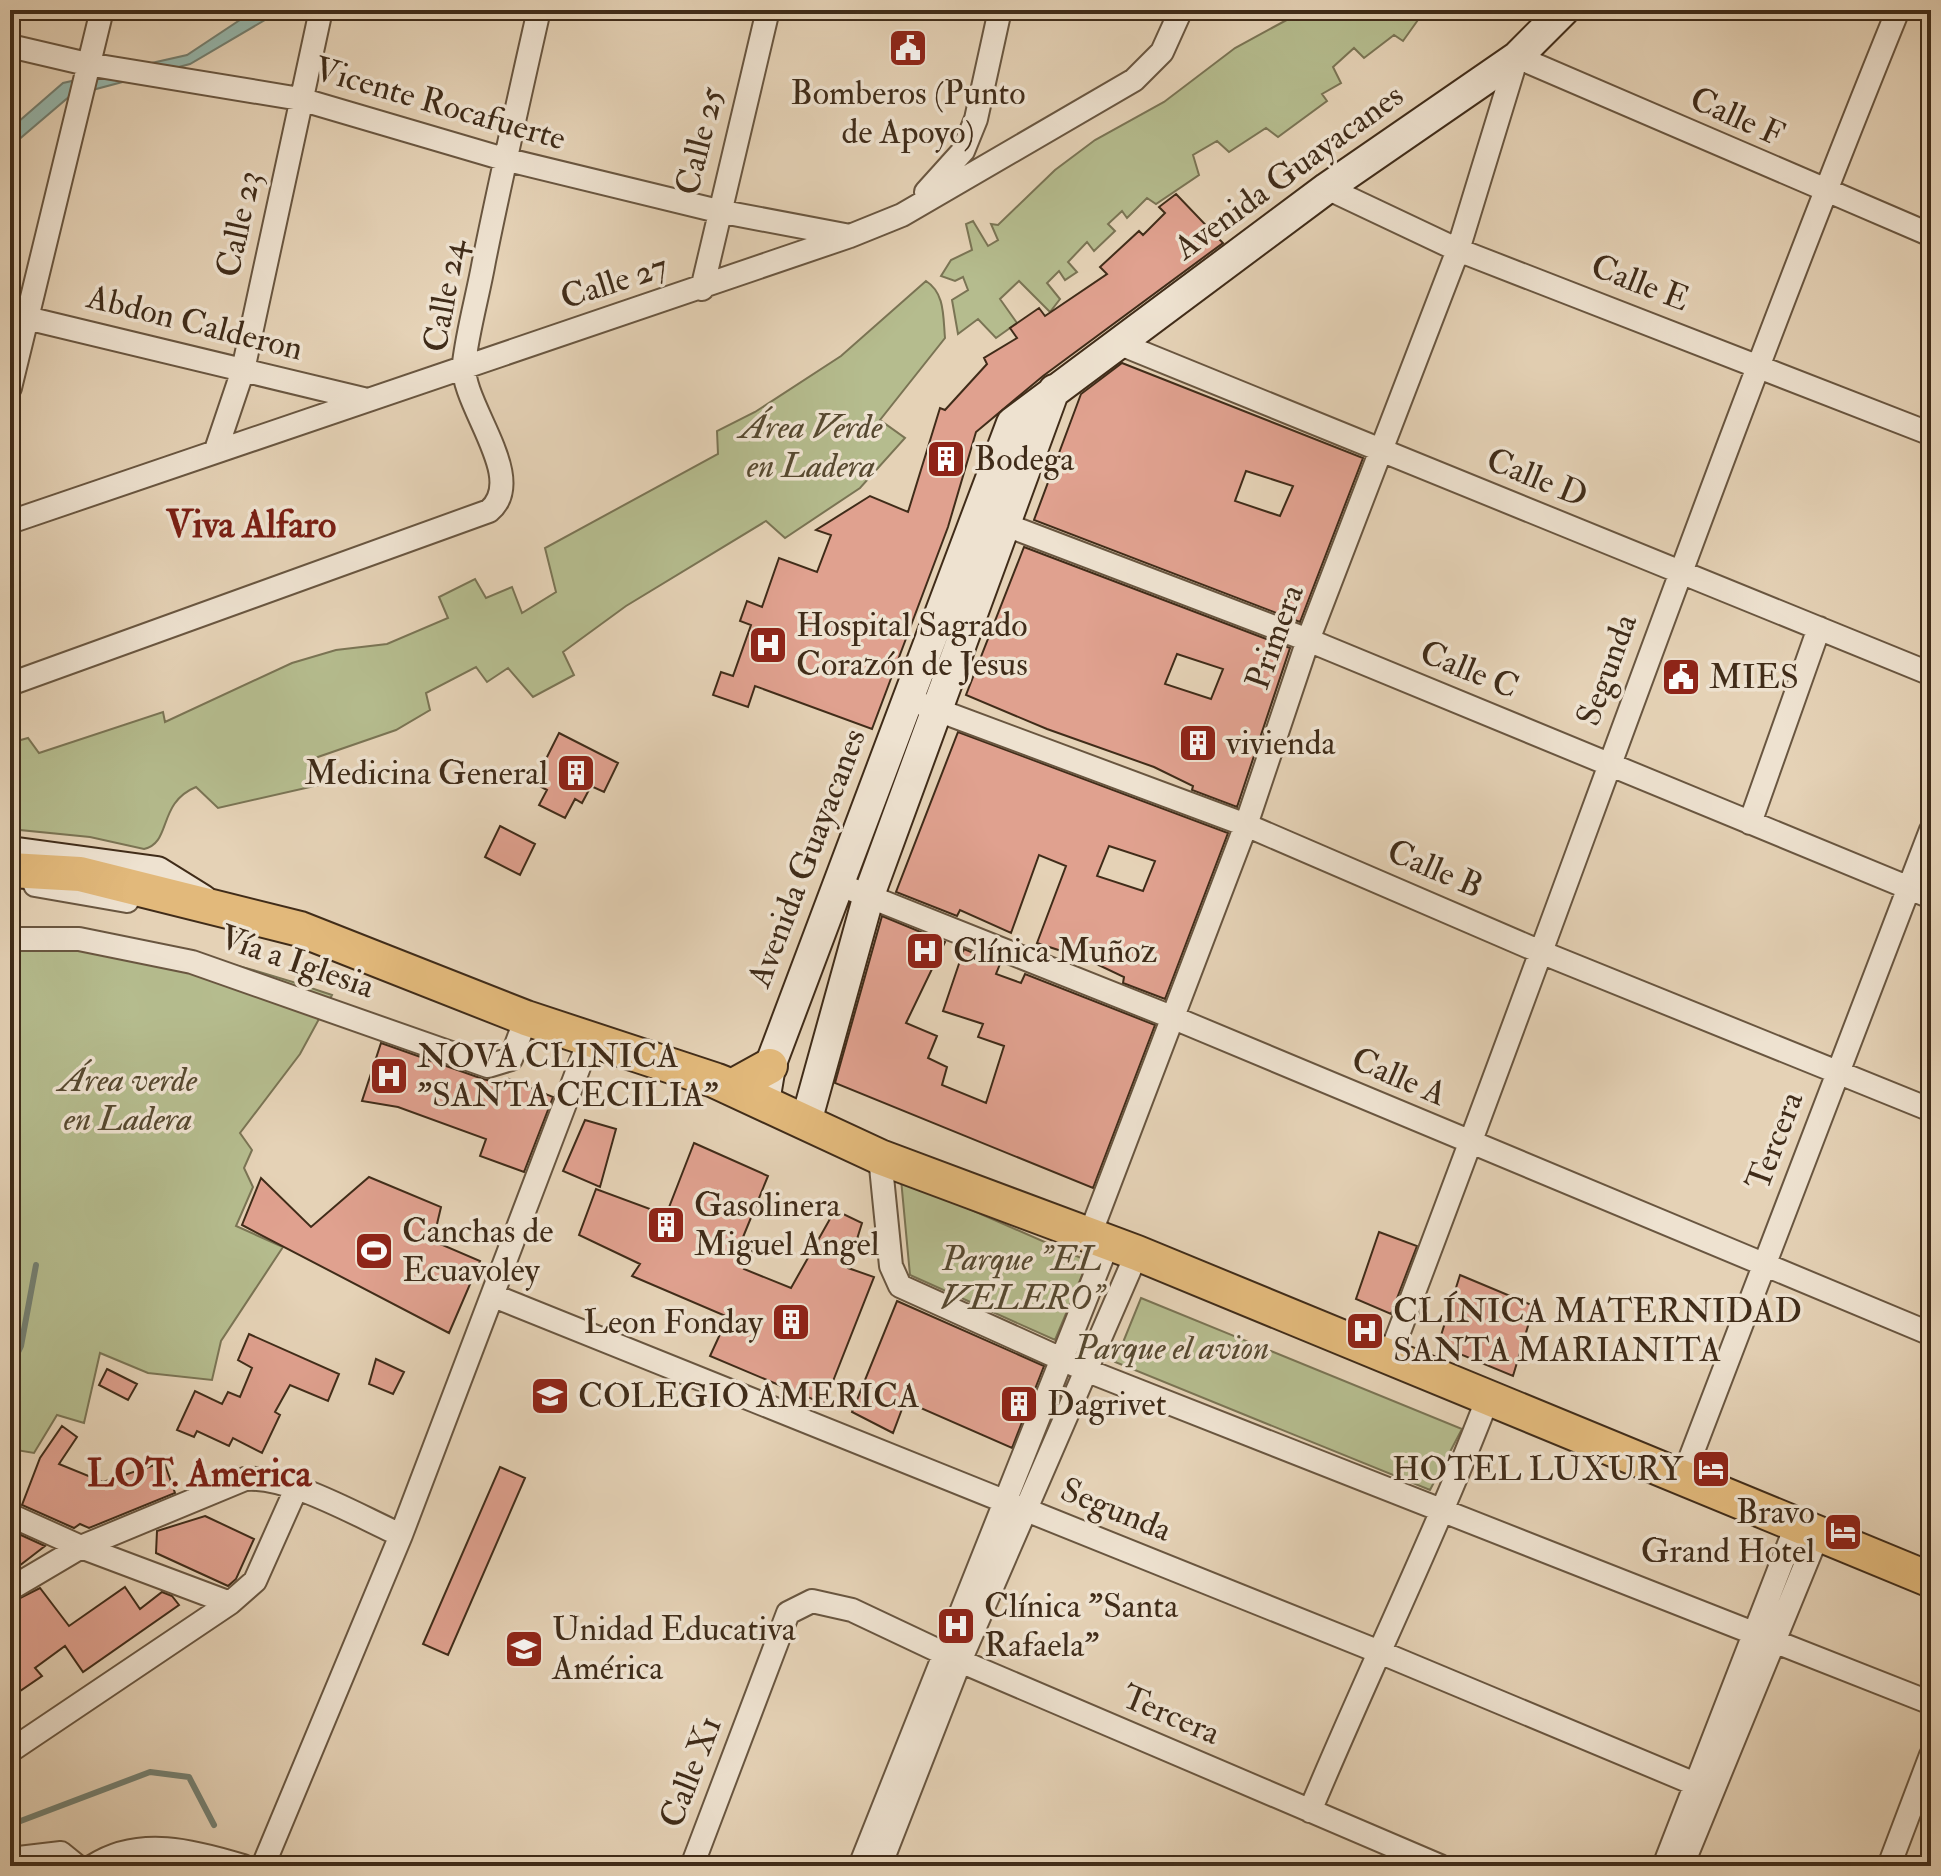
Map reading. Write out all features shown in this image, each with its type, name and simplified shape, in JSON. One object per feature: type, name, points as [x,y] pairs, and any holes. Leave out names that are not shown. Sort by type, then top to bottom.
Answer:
[{"type":"main road","points":[[10,870],[80,874],[194,900],[300,929],[526,1018],[732,1087],[770,1066]]},
{"type":"main road","points":[[714,1080],[880,1157],[1111,1244],[1389,1358],[1489,1395],[1931,1580]]},
{"type":"street","points":[[10,388],[18,316],[102,10]]},
{"type":"street","name":"Calle 23","points":[[216,450],[243,370],[321,10]]},
{"type":"street","name":"Calle 24","points":[[10,684],[489,511],[499,503],[503,486],[464,368],[504,159],[539,10]]},
{"type":"street","name":"Calle 25","points":[[702,289],[768,10]]},
{"type":"street","points":[[902,215],[963,151],[976,119],[1000,10]]},
{"type":"street","name":"Calle 27","points":[[10,522],[364,400],[702,289],[902,215],[1134,80],[1162,52],[1181,10]]},
{"type":"street","name":"Avenida Guayacanes","points":[[764,1102],[770,1066],[908,698],[1054,390],[1327,188],[1517,57],[1564,10]]},
{"type":"street","name":"Segunda","points":[[1389,1358],[1543,953],[1608,764],[1680,572],[1824,192],[1898,10]]},
{"type":"street","name":"Vicente Rocafuerte","points":[[10,46],[87,64],[300,99],[504,159],[718,211],[850,236]]},
{"type":"street","name":"Calle F","points":[[1517,57],[1824,192],[1931,235]]},
{"type":"street","name":"Primera","points":[[1111,1244],[1174,1018],[1246,825],[1308,640],[1458,250],[1517,57]]},
{"type":"street","name":"Calle E","points":[[1327,188],[1458,250],[1931,434]]},
{"type":"street","name":"Abdon Calderon","points":[[18,316],[364,400]]},
{"type":"street","name":"Calle D","points":[[1118,343],[1931,674]]},
{"type":"street","name":"Avenida Guayacanes","points":[[806,1122],[869,895],[937,710],[991,519]]},
{"type":"street","name":"Calle C","points":[[991,519],[1308,640],[1931,897]]},
{"type":"street","points":[[1750,823],[1819,628]]},
{"type":"street","name":"Calle B","points":[[908,698],[1246,825],[1543,953],[1840,1070],[1931,1110]]},
{"type":"street","name":"Tercera","points":[[1683,1477],[1931,830]]},
{"type":"street","points":[[10,852],[157,872],[194,900]]},
{"type":"street","name":"Calle A","points":[[838,884],[1174,1018],[1471,1145],[1931,1334]]},
{"type":"street","points":[[10,885],[39,886],[155,906],[194,900]]},
{"type":"street","name":"Vía a Iglesia","points":[[10,939],[79,939],[192,962],[488,1066],[511,1059],[526,1018]]},
{"type":"street","points":[[263,1866],[401,1535],[590,1038]]},
{"type":"street","points":[[880,1157],[891,1266],[900,1286],[1088,1371],[1931,1703]]},
{"type":"street","points":[[860,1866],[953,1657],[1015,1507],[1063,1359],[1111,1244]]},
{"type":"street","points":[[1015,1507],[1088,1371],[1111,1244]]},
{"type":"street","name":"Segunda","points":[[494,1296],[1377,1651],[1704,1787]]},
{"type":"street","points":[[1310,1811],[1377,1651],[1444,1513],[1489,1395]]},
{"type":"street","points":[[10,1589],[81,1547],[245,1479],[261,1478],[296,1489],[401,1535]]},
{"type":"street","points":[[10,1751],[230,1603],[255,1581],[296,1489]]},
{"type":"street","points":[[10,1515],[81,1547],[230,1603]]},
{"type":"street","points":[[1664,1866],[1704,1787],[1807,1530]]},
{"type":"street","name":"Tercera","points":[[788,1613],[812,1601],[852,1610],[953,1657],[1440,1866]]},
{"type":"street","name":"Calle X1","points":[[692,1866],[788,1613]]},
{"type":"street","points":[[880,1866],[953,1657]]},
{"type":"street","points":[[1889,1866],[1931,1755]]},
{"type":"street","points":[[1682,1866],[1704,1787]]},
{"type":"street","points":[[93,1866],[112,1853],[179,1848],[243,1866]]},
{"type":"street","points":[[10,1859],[61,1853],[77,1866]]},
{"type":"green space","points":[[1305,10],[1425,10],[1403,41],[1394,35],[1364,58],[1354,48],[1333,67],[1341,83],[1322,94],[1327,101],[1278,137],[1266,128],[1229,152],[1217,141],[1193,155],[1199,175],[1156,204],[1147,198],[1127,218],[1122,211],[1108,224],[1115,231],[1094,251],[1087,242],[1068,262],[1077,272],[1065,280],[1059,271],[1047,283],[1060,299],[1050,312],[1019,281],[1000,299],[1017,323],[996,338],[978,319],[958,334],[952,300],[968,290],[963,277],[955,281],[941,276],[951,260],[972,250],[966,224],[973,221],[988,246],[998,240],[991,224],[998,225],[1055,170],[1095,140],[1164,102],[1235,48]]},
{"type":"green space","name":"Área Verde en Ladera","points":[[926,281],[940,299],[945,338],[880,420],[905,438],[860,488],[785,538],[766,521],[626,606],[563,652],[574,675],[533,697],[508,668],[487,682],[476,667],[426,693],[430,710],[396,730],[315,758],[319,785],[218,808],[196,787],[175,803],[158,839],[144,849],[90,837],[10,829],[10,743],[28,738],[39,753],[163,712],[165,722],[292,663],[336,650],[387,644],[448,618],[439,597],[475,579],[486,598],[512,587],[522,613],[556,592],[545,548],[718,454],[717,431],[755,412],[841,356]]},
{"type":"green space","name":"Área verde en Ladera","points":[[10,928],[91,935],[173,950],[254,970],[332,995],[300,1054],[240,1133],[252,1150],[244,1168],[253,1187],[236,1226],[283,1247],[221,1341],[212,1380],[148,1373],[100,1353],[84,1423],[57,1415],[34,1453],[10,1449]]},
{"type":"green space","name":"Parque \"EL VELERO\"","points":[[901,1179],[1088,1261],[1055,1340],[910,1275]]},
{"type":"green space","name":"Parque el avion","points":[[1141,1298],[1462,1429],[1430,1490],[1115,1362]]},
{"type":"water","points":[[255,10],[282,10],[190,64],[70,96],[10,147],[10,129],[63,83],[187,55]]},
{"type":"building","points":[[1176,194],[1223,243],[1043,376],[976,432],[948,527],[872,729],[755,686],[748,707],[713,695],[721,672],[733,676],[751,625],[740,621],[747,601],[762,607],[779,558],[817,572],[831,535],[816,530],[870,496],[908,512],[940,408],[945,410],[987,364],[984,358],[1017,338],[1010,328],[1039,308],[1045,316],[1107,274],[1100,267],[1139,231],[1143,235],[1165,213],[1159,207]]},
{"type":"building","points":[[1122,363],[1363,458],[1300,622],[1034,520],[1081,394]],"holes":[[[1246,471],[1293,486],[1280,516],[1235,501]]]},
{"type":"building","points":[[1024,547],[1290,648],[1237,807],[1192,790],[1193,786],[1154,767],[1047,729],[966,695]],"holes":[[[1177,654],[1223,669],[1211,699],[1165,684]]]},
{"type":"building","points":[[958,732],[1228,833],[1165,999],[1123,983],[1124,977],[1086,959],[1037,943],[1066,866],[1039,855],[1011,933],[960,910],[957,916],[896,892]],"holes":[[[1109,846],[1155,861],[1143,891],[1097,876]]]},
{"type":"building","name":"Medicina General","points":[[559,733],[618,763],[604,792],[591,786],[582,803],[575,799],[565,818],[539,805],[547,790],[534,783]]},
{"type":"building","points":[[500,826],[535,844],[520,875],[485,857]]},
{"type":"building","points":[[882,916],[945,942],[906,1023],[937,1036],[928,1058],[947,1067],[942,1085],[986,1103],[1004,1046],[978,1037],[983,1024],[943,1011],[964,949],[1000,964],[996,974],[1021,983],[1025,974],[1155,1025],[1093,1188],[835,1083]]},
{"type":"building","points":[[381,1043],[483,1079],[507,1085],[509,1079],[553,1097],[524,1172],[480,1156],[486,1139],[398,1107],[362,1101]]},
{"type":"building","points":[[585,1120],[616,1129],[600,1187],[563,1171]]},
{"type":"building","points":[[694,1143],[768,1176],[741,1242],[752,1251],[744,1269],[791,1288],[835,1210],[862,1223],[848,1268],[874,1277],[824,1404],[710,1356],[728,1317],[632,1276],[640,1264],[579,1235],[596,1189],[666,1215]]},
{"type":"building","name":"Canchas de Ecuavoley","points":[[369,1177],[441,1207],[433,1241],[480,1261],[449,1333],[242,1225],[261,1178],[311,1227]]},
{"type":"building","points":[[1379,1232],[1417,1246],[1391,1314],[1356,1299]]},
{"type":"building","points":[[1460,1275],[1534,1306],[1513,1376],[1438,1345]]},
{"type":"building","points":[[897,1301],[1044,1366],[1012,1448],[905,1401],[893,1433],[852,1412]]},
{"type":"building","points":[[249,1334],[339,1374],[328,1401],[290,1385],[275,1412],[280,1415],[262,1453],[233,1438],[229,1446],[197,1431],[194,1437],[177,1430],[195,1391],[222,1404],[228,1392],[240,1397],[252,1368],[238,1360]]},
{"type":"building","points":[[376,1359],[404,1372],[393,1394],[369,1384]]},
{"type":"building","points":[[107,1369],[137,1384],[128,1400],[99,1385]]},
{"type":"building","points":[[62,1426],[77,1437],[59,1464],[103,1482],[164,1462],[175,1493],[89,1528],[80,1524],[74,1528],[22,1505],[40,1458]]},
{"type":"building","points":[[500,1467],[525,1478],[448,1655],[423,1644]]},
{"type":"building","points":[[205,1516],[254,1539],[236,1579],[228,1586],[156,1553],[157,1531]]},
{"type":"building","points":[[10,1530],[45,1546],[10,1573]]},
{"type":"building","points":[[125,1587],[140,1609],[162,1592],[172,1596],[179,1605],[83,1672],[65,1646],[35,1668],[42,1676],[20,1691],[10,1677],[10,1603],[40,1588],[69,1626]]},
{"type":"waterway","points":[[10,1369],[21,1346],[36,1265]]},
{"type":"waterway","points":[[10,1825],[150,1772],[189,1777],[214,1825]]},
{"type":"place","name":"Bomberos (Punto de Apoyo)","points":[[908,48]]},
{"type":"place","name":"Bodega","points":[[946,459]]},
{"type":"place","name":"Hospital Sagrado Corazón de Jesus","points":[[768,645]]},
{"type":"place","name":"MIES","points":[[1681,677]]},
{"type":"place","name":"vivienda","points":[[1198,743]]},
{"type":"place","name":"Medicina General","points":[[576,773]]},
{"type":"place","name":"Clínica Muñoz","points":[[925,951]]},
{"type":"place","name":"NOVA CLINICA \"SANTA CECILIA\"","points":[[389,1076]]},
{"type":"place","name":"Gasolinera Miguel Angel","points":[[666,1225]]},
{"type":"place","name":"Canchas de Ecuavoley","points":[[374,1251]]},
{"type":"place","name":"Leon Fonday","points":[[791,1322]]},
{"type":"place","name":"CLÍNICA MATERNIDAD SANTA MARIANITA","points":[[1365,1331]]},
{"type":"place","name":"COLEGIO AMERICA","points":[[550,1396]]},
{"type":"place","name":"Dagrivet","points":[[1019,1404]]},
{"type":"place","name":"HOTEL LUXURY","points":[[1711,1469]]},
{"type":"place","name":"Bravo Grand Hotel","points":[[1843,1532]]},
{"type":"place","name":"Clínica \"Santa Rafaela\"","points":[[956,1626]]},
{"type":"place","name":"Unidad Educativa América","points":[[524,1649]]},
{"type":"district","name":"Viva Alfaro","points":[[251,525]]},
{"type":"district","name":"LOT. America","points":[[199,1474]]}]
